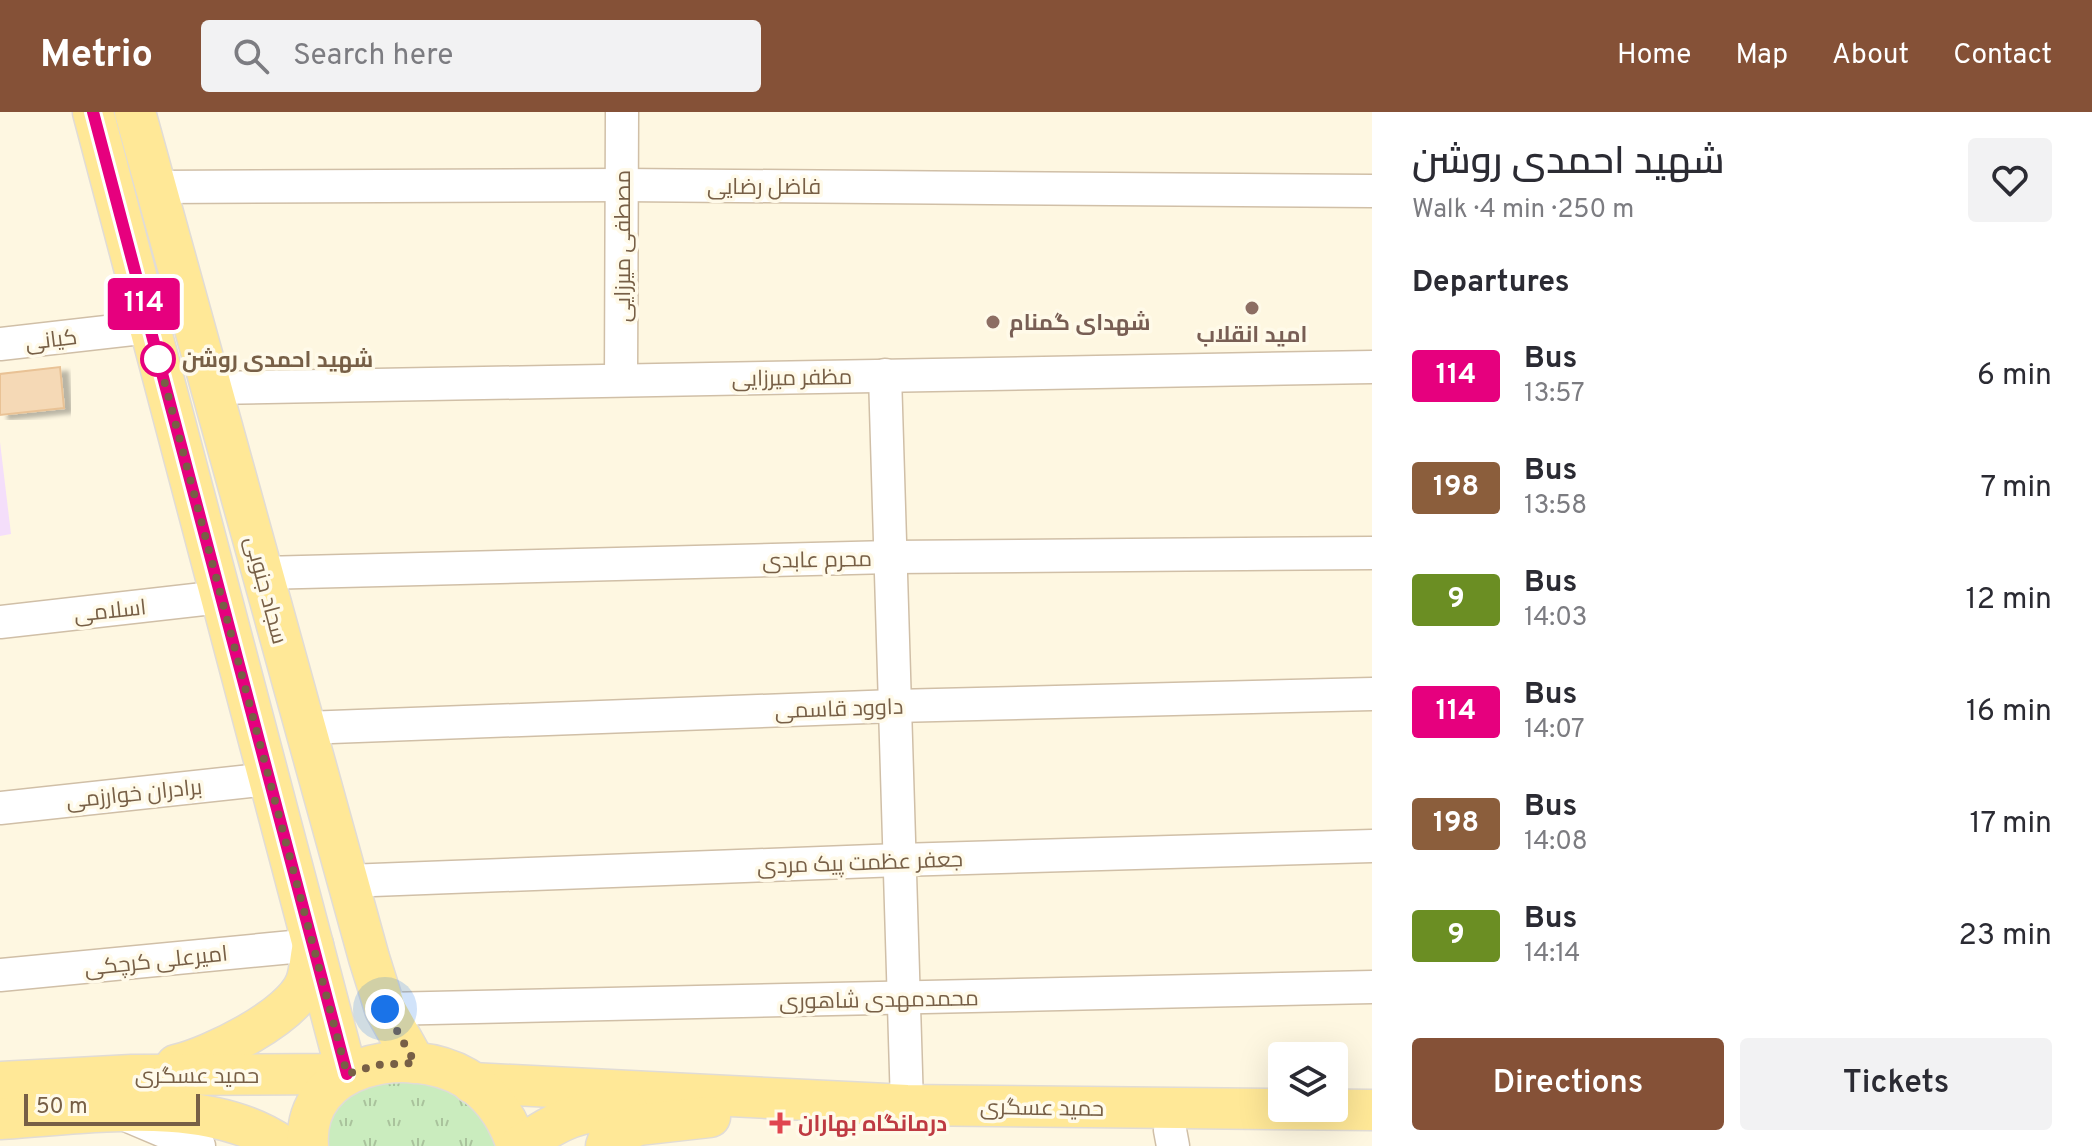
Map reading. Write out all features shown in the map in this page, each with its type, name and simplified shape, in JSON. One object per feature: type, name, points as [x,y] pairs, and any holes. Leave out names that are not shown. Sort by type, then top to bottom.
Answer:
[{"type":"main road","points":[[93,112],[347,1074],[327,1089],[314,1106],[307,1128],[308,1146]]},
{"type":"main road","name":"سجاد جنوبی","points":[[135,112],[347,881],[385,1009],[415,1063]]},
{"type":"main road","points":[[132,1075],[195,1061],[244,1038],[294,999],[305,984],[313,945]]},
{"type":"main road","points":[[415,1063],[435,1067],[472,1083],[490,1097],[504,1115],[519,1146]]},
{"type":"main road","name":"حمید عسگری","points":[[0,1082],[132,1075],[347,1074],[377,1065],[415,1063]]},
{"type":"main road","name":"حمید عسگری","points":[[472,1083],[907,1105],[1372,1110]]},
{"type":"main road","name":"حمید عسگری","points":[[519,1146],[549,1127],[582,1112],[619,1111],[1172,1138],[1372,1129]]},
{"type":"main road","name":"حمید عسگری","points":[[0,1119],[117,1112],[211,1116],[242,1124],[283,1146]]},
{"type":"main road","points":[[606,1146],[609,1138],[638,1125],[710,1117]]},
{"type":"street","name":"مصطفی میرزایی","points":[[621,380],[622,112]]},
{"type":"street","name":"فاضل رضایی","points":[[156,187],[622,185],[1372,191]]},
{"type":"street","name":"کیانی","points":[[0,344],[150,327]]},
{"type":"street","name":"مظفر میرزایی","points":[[211,388],[1372,367]]},
{"type":"street","points":[[885,375],[907,1105]]},
{"type":"street","name":"محرم عابدی","points":[[262,573],[891,557],[1372,553]]},
{"type":"street","name":"اسلامی","points":[[0,622],[221,597]]},
{"type":"street","name":"داوود قاسمی","points":[[305,728],[895,706],[1372,694]]},
{"type":"street","name":"برادران خوارزمی","points":[[0,808],[269,779]]},
{"type":"street","name":"جعفر عظمت پیک مردی","points":[[347,881],[1372,846]]},
{"type":"street","name":"امیرعلی کرچکی","points":[[0,975],[313,945]]},
{"type":"street","name":"محمدمهدی شاهوری","points":[[385,1009],[1372,987]]},
{"type":"street","points":[[117,1112],[199,1146]]},
{"type":"shaded area","points":[[0,442],[11,534],[0,536]]},
{"type":"green space","points":[[407,1074],[469,1095],[504,1146],[324,1146],[326,1113],[348,1088]]},
{"type":"building","points":[[60,367],[64,408],[0,415],[0,374]]},
{"type":"bus line","name":"114","points":[[93,112],[347,1074]]},
{"type":"place","name":"امید انقلاب","points":[[1252,308]]},
{"type":"place","name":"شهدای گمنام","points":[[993,322]]},
{"type":"place","name":"شهید احمدی روشن","points":[[158,359]]},
{"type":"place","name":"درمانگاه بهاران","points":[[780,1123]]},
{"type":"route","points":[[158,359],[347,1074],[377,1065],[415,1063],[385,1009]]}]
